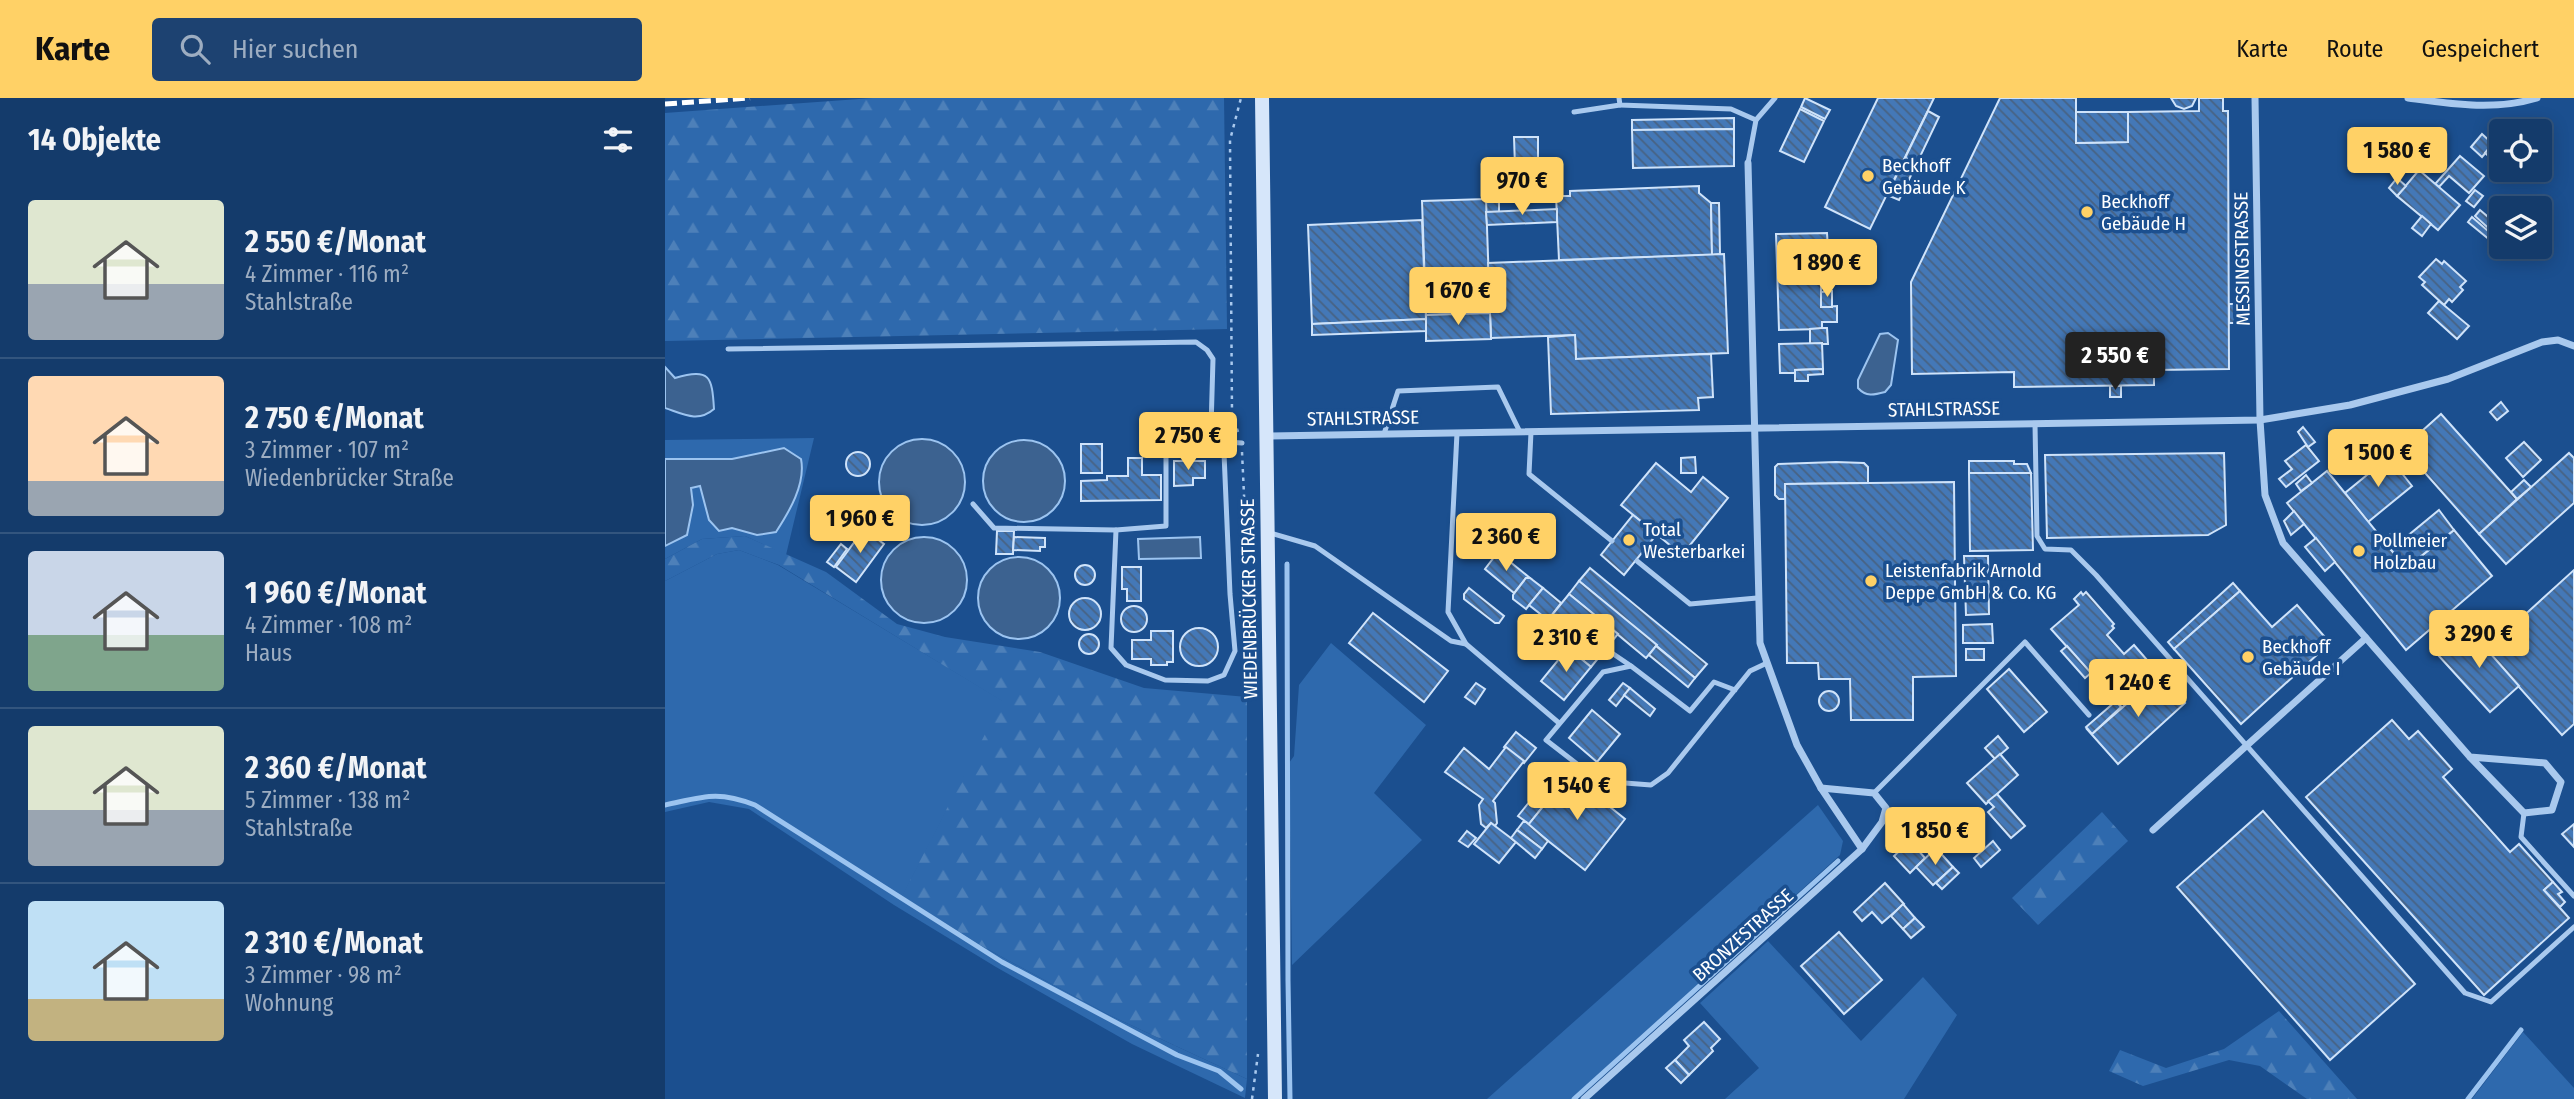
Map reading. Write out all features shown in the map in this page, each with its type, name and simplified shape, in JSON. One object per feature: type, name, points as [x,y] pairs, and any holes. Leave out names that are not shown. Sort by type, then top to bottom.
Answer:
[{"type":"main road","name":"WIEDENBRÜCKER STRASSE","points":[[1262,98],[1275,1099]]},
{"type":"street","name":"MESSINGSTRASSE","points":[[2255,98],[2260,420]]},
{"type":"street","points":[[2408,98],[2472,106],[2521,103],[2537,98]]},
{"type":"street","points":[[1748,163],[1759,643],[1797,745],[1861,849]]},
{"type":"street","name":"STAHLSTRASSE","points":[[1267,436],[2260,420],[2350,405],[2448,379],[2542,342],[2559,340],[2574,346]]},
{"type":"street","points":[[2260,420],[2265,495],[2283,543],[2470,757],[2524,813],[2552,810],[2561,782],[2545,763],[2470,757]]},
{"type":"street","points":[[2153,831],[2366,638]]},
{"type":"street","points":[[1821,788],[1874,793]]},
{"type":"street","name":"BRONZESTRASSE","points":[[1584,1099],[1861,849],[1882,822],[1886,808],[1874,793]]},
{"type":"lane","points":[[1748,163],[1756,120],[1775,98]]},
{"type":"lane","points":[[1574,112],[1620,102],[1731,109],[1756,120]]},
{"type":"lane","points":[[728,349],[1196,342],[1207,350],[1213,359],[1211,428],[1224,453],[1235,651],[1224,675],[1208,681],[1165,680],[1126,665],[1111,648],[1116,530]]},
{"type":"lane","points":[[1384,434],[1398,391],[1498,387],[1520,432]]},
{"type":"lane","points":[[2035,424],[2037,536],[2045,550],[2071,550],[2465,993],[2491,1002],[2574,927]]},
{"type":"lane","points":[[1531,432],[1529,474],[1612,541]]},
{"type":"lane","points":[[1457,433],[1448,612],[1467,643],[1559,723]]},
{"type":"lane","points":[[974,504],[994,528],[1116,530],[1166,526],[1166,451],[1177,444],[1201,440],[1242,443]]},
{"type":"lane","points":[[1267,532],[1315,546],[1451,641],[1467,643]]},
{"type":"lane","points":[[1637,561],[1689,604],[1757,598]]},
{"type":"lane","points":[[1535,643],[1555,636]]},
{"type":"lane","points":[[1874,793],[2025,642],[2089,715]]},
{"type":"lane","points":[[1606,649],[1690,711],[1714,682],[1735,690]]},
{"type":"lane","points":[[1631,666],[1603,672],[1546,740],[1599,781],[1651,785],[1668,774],[1750,671],[1767,663]]},
{"type":"lane","points":[[2524,813],[2521,837],[2574,896]]},
{"type":"path","points":[[1241,98],[1230,140],[1232,414],[1242,443],[1253,688]]},
{"type":"path","points":[[1252,1099],[1258,1050]]},
{"type":"green space","points":[[873,98],[1224,98],[1227,329],[665,341],[665,113]]},
{"type":"green space","points":[[814,438],[786,555],[745,536],[702,539],[665,559],[665,546],[687,535],[693,505],[691,488],[700,485],[709,520],[757,535],[783,448],[732,459],[665,459],[665,440]]},
{"type":"green space","points":[[745,536],[826,572],[897,624],[945,637],[1040,652],[1144,688],[1247,697],[1247,1079],[1107,1014],[980,945],[902,896],[1002,701],[779,565],[739,550],[717,554],[665,581],[665,559],[702,539]]},
{"type":"green space","points":[[739,550],[778,565],[1003,701],[902,897],[980,945],[1107,1014],[1247,1079],[1245,1098],[1132,1044],[996,967],[894,905],[749,809],[709,802],[665,812],[665,581],[717,554]]},
{"type":"green space","points":[[1331,643],[1426,725],[1374,793],[1422,840],[1292,965],[1289,763],[1294,756],[1299,685]]},
{"type":"green space","points":[[1818,805],[1843,841],[1840,855],[1571,1099],[1487,1099]]},
{"type":"green space","points":[[2102,812],[2128,841],[2038,925],[2012,898]]},
{"type":"green space","points":[[1768,941],[1861,1041],[1923,977],[1957,1015],[1904,1099],[1725,1099],[1759,1068],[1700,1003]]},
{"type":"green space","points":[[2279,1011],[2357,1099],[2307,1099],[2260,1066],[2229,1060],[2143,1086],[2109,1071],[2120,1050],[2166,1068],[2224,1049]]},
{"type":"green space","points":[[2523,1032],[2574,1088],[2574,1099],[2472,1099]]},
{"type":"shaded area","points":[[1888,333],[1898,340],[1891,385],[1885,392],[1867,394],[1858,388],[1858,380],[1880,334]]},
{"type":"shaded area","points":[[665,367],[675,378],[696,374],[707,377],[712,389],[714,409],[702,416],[696,416],[665,408]]},
{"type":"shaded area","points":[[922,439],[946,446],[958,458],[965,482],[958,506],[946,518],[922,525],[898,518],[886,506],[879,482],[886,458],[898,446]]},
{"type":"shaded area","points":[[1024,440],[1040,443],[1053,452],[1062,465],[1065,481],[1062,497],[1053,510],[1040,519],[1024,522],[1008,519],[995,510],[986,497],[983,481],[986,465],[995,452],[1008,443]]},
{"type":"shaded area","points":[[784,448],[801,459],[802,468],[799,488],[776,532],[757,535],[732,528],[719,531],[709,520],[700,486],[691,488],[693,505],[687,535],[665,546],[665,459],[732,459]]},
{"type":"shaded area","points":[[924,537],[941,540],[955,549],[964,563],[967,580],[964,597],[955,611],[941,620],[924,623],[907,620],[893,611],[884,597],[881,580],[884,563],[893,549],[907,540]]},
{"type":"shaded area","points":[[1200,537],[1201,558],[1139,559],[1138,539]]},
{"type":"shaded area","points":[[1019,557],[1035,560],[1048,569],[1057,582],[1060,598],[1057,614],[1048,627],[1035,636],[1019,639],[1003,636],[990,627],[981,614],[978,598],[981,582],[990,569],[1003,560]]},
{"type":"building","points":[[1805,98],[1830,110],[1825,119],[1801,107]]},
{"type":"building","name":"Beckhoff Gebäude K","points":[[1878,98],[1934,98],[1870,229],[1825,207]]},
{"type":"building","name":"Beckhoff Gebäude H","points":[[2000,98],[2076,98],[2076,143],[2128,142],[2128,112],[2199,111],[2199,98],[2223,98],[2223,111],[2228,111],[2229,369],[2154,370],[2154,385],[2014,387],[2014,372],[1912,374],[1911,282]]},
{"type":"building","points":[[2171,98],[2196,98],[2192,106],[2184,109],[2176,106]]},
{"type":"building","points":[[1800,109],[1824,121],[1804,162],[1780,151]]},
{"type":"building","points":[[1928,111],[1939,117],[1917,163],[1905,158]]},
{"type":"building","points":[[2076,112],[2128,112],[2128,142],[2076,143]]},
{"type":"building","points":[[1734,118],[1734,129],[1632,130],[1632,120]]},
{"type":"building","points":[[1734,129],[1734,166],[1633,168],[1632,130]]},
{"type":"building","points":[[2482,134],[2489,140],[2489,149],[2482,157],[2471,147]]},
{"type":"building","points":[[1514,137],[1538,137],[1538,166],[1515,167]]},
{"type":"building","points":[[2460,156],[2484,176],[2469,193],[2449,176],[2439,187],[2435,184]]},
{"type":"building","points":[[1905,158],[1917,163],[1899,200],[1887,195]]},
{"type":"building","points":[[2419,170],[2460,205],[2438,230],[2397,196]]},
{"type":"building","points":[[2397,178],[2406,186],[2397,196],[2389,188]]},
{"type":"building","points":[[1699,186],[1699,193],[1711,203],[1712,255],[1559,260],[1556,196],[1570,196],[1570,191]]},
{"type":"building","points":[[2475,190],[2483,196],[2474,207],[2466,201]]},
{"type":"building","points":[[1499,198],[1499,212],[1486,212],[1486,199]]},
{"type":"building","points":[[1486,199],[1490,313],[1426,315],[1422,201]]},
{"type":"building","points":[[1711,203],[1719,203],[1720,254],[1712,255]]},
{"type":"building","points":[[1557,209],[1557,222],[1487,225],[1486,212]]},
{"type":"building","points":[[2480,210],[2489,218],[2489,229],[2475,216]]},
{"type":"building","points":[[2422,216],[2431,224],[2422,236],[2412,228]]},
{"type":"building","points":[[2472,217],[2489,232],[2489,239],[2468,222]]},
{"type":"building","points":[[1422,220],[1426,319],[1312,324],[1308,225]]},
{"type":"building","points":[[1827,233],[1829,264],[1821,264],[1821,307],[1837,306],[1837,322],[1822,322],[1822,329],[1779,330],[1776,234]]},
{"type":"building","points":[[1724,254],[1728,353],[1576,359],[1575,335],[1491,338],[1488,263]]},
{"type":"building","points":[[2436,259],[2442,264],[2444,261],[2466,281],[2460,287],[2463,290],[2452,302],[2449,299],[2444,305],[2422,285],[2425,282],[2419,277]]},
{"type":"building","points":[[1832,291],[1832,307],[1821,307],[1821,292]]},
{"type":"building","points":[[2439,301],[2469,326],[2457,339],[2428,313]]},
{"type":"building","points":[[2229,304],[2237,304],[2237,323],[2229,323]]},
{"type":"building","points":[[1490,313],[1491,339],[1426,341],[1426,315]]},
{"type":"building","points":[[1426,319],[1426,331],[1312,335],[1312,324]]},
{"type":"building","points":[[1827,328],[1828,344],[1810,344],[1810,329]]},
{"type":"building","points":[[1575,335],[1576,359],[1711,354],[1713,397],[1698,398],[1699,410],[1551,414],[1548,337]]},
{"type":"building","points":[[1822,343],[1823,369],[1780,373],[1779,344]]},
{"type":"building","points":[[1823,369],[1823,374],[1808,375],[1808,381],[1795,381],[1795,370]]},
{"type":"building","points":[[2110,386],[2121,386],[2121,397],[2110,397]]},
{"type":"building","points":[[2501,402],[2508,411],[2497,420],[2490,412]]},
{"type":"building","points":[[2441,414],[2517,499],[2479,534],[2403,448]]},
{"type":"building","points":[[2303,427],[2315,442],[2308,447],[2298,432]]},
{"type":"building","points":[[2524,442],[2541,460],[2523,477],[2506,458]]},
{"type":"building","points":[[1081,444],[1102,444],[1102,473],[1081,473]]},
{"type":"building","points":[[2306,445],[2319,461],[2286,487],[2279,479],[2292,469],[2285,461]]},
{"type":"building","points":[[858,452],[867,455],[870,464],[867,473],[858,476],[849,473],[846,464],[849,455]]},
{"type":"building","points":[[2224,453],[2226,525],[2208,535],[2047,538],[2045,455]]},
{"type":"building","points":[[2569,453],[2574,458],[2574,503],[2506,564],[2479,534]]},
{"type":"building","points":[[1695,457],[1696,473],[1681,473],[1681,458]]},
{"type":"building","points":[[2389,457],[2412,486],[2368,522],[2345,493]]},
{"type":"building","points":[[1128,458],[1142,458],[1142,475],[1161,475],[1161,500],[1081,501],[1081,481],[1107,480],[1107,476],[1128,476]]},
{"type":"building","points":[[1174,461],[1205,461],[1205,478],[1193,478],[1193,485],[1174,486]]},
{"type":"building","points":[[1969,461],[2014,461],[2014,464],[2027,464],[2031,473],[1969,474]]},
{"type":"building","points":[[1656,463],[1691,492],[1703,477],[1728,498],[1682,555],[1621,505]]},
{"type":"building","points":[[1864,463],[1868,467],[1868,483],[1785,484],[1785,499],[1779,499],[1775,495],[1775,467],[1778,464]]},
{"type":"building","name":"Pollmeier Holzbau","points":[[2327,471],[2406,568],[2454,530],[2492,576],[2406,650],[2287,503]]},
{"type":"building","points":[[1969,473],[2031,473],[2033,550],[1970,551]]},
{"type":"building","points":[[2306,475],[2312,483],[2301,491],[2296,484]]},
{"type":"building","points":[[2524,480],[2531,487],[2517,499],[2511,492]]},
{"type":"building","name":"Leistenfabrik Arnold Deppe GmbH & Co. KG","points":[[1954,482],[1956,676],[1913,677],[1913,720],[1851,720],[1850,679],[1819,679],[1818,663],[1787,663],[1785,484]]},
{"type":"building","points":[[2439,510],[2454,530],[2406,568],[2383,540],[2392,533],[2400,542]]},
{"type":"building","points":[[2294,511],[2304,524],[2291,535],[2284,521]]},
{"type":"building","points":[[1633,515],[1657,534],[1624,575],[1601,555]]},
{"type":"building","points":[[864,529],[884,544],[856,582],[836,567]]},
{"type":"building","points":[[997,531],[1014,531],[1013,554],[996,554]]},
{"type":"building","points":[[1014,537],[1045,538],[1045,547],[1040,547],[1040,551],[1013,550]]},
{"type":"building","points":[[2316,538],[2335,562],[2325,571],[2305,547]]},
{"type":"building","points":[[841,544],[847,549],[834,567],[827,562]]},
{"type":"building","points":[[1498,552],[1530,578],[1526,578],[1514,593],[1485,569]]},
{"type":"building","points":[[1964,556],[1988,556],[1989,614],[1966,615]]},
{"type":"building","points":[[1085,565],[1092,568],[1095,575],[1092,582],[1085,585],[1078,582],[1075,575],[1078,568]]},
{"type":"building","points":[[1122,567],[1141,567],[1141,601],[1127,601],[1127,589],[1122,589]]},
{"type":"building","points":[[1590,568],[1707,664],[1695,678],[1579,581]]},
{"type":"building","points":[[2574,570],[2574,724],[2562,735],[2486,650]]},
{"type":"building","points":[[1526,578],[1543,588],[1526,609],[1513,599],[1513,595]]},
{"type":"building","points":[[1579,581],[1657,645],[1646,658],[1569,594]]},
{"type":"building","points":[[2233,583],[2240,591],[2174,649],[2168,642]]},
{"type":"building","points":[[1469,588],[1504,616],[1499,623],[1495,623],[1464,599]]},
{"type":"building","points":[[1543,588],[1561,603],[1548,620],[1529,605]]},
{"type":"building","name":"Beckhoff Gebäude I","points":[[2240,591],[2272,627],[2297,605],[2330,643],[2241,724],[2174,649]]},
{"type":"building","points":[[2081,592],[2083,595],[2086,592],[2114,624],[2114,628],[2107,635],[2124,654],[2134,645],[2160,675],[2122,708],[2051,629],[2079,605],[2074,599]]},
{"type":"building","points":[[1569,594],[1618,634],[1591,667],[1543,626]]},
{"type":"building","points":[[1085,598],[1096,603],[1101,614],[1096,625],[1085,630],[1074,625],[1069,614],[1074,603]]},
{"type":"building","points":[[1134,606],[1143,610],[1147,619],[1143,628],[1134,632],[1125,628],[1121,619],[1125,610]]},
{"type":"building","points":[[1373,613],[1448,671],[1424,702],[1349,643]]},
{"type":"building","points":[[1992,624],[1993,643],[1963,643],[1963,625]]},
{"type":"building","points":[[1199,628],[1213,633],[1218,647],[1213,661],[1199,666],[1185,661],[1180,647],[1185,633]]},
{"type":"building","points":[[2468,628],[2519,686],[2490,712],[2438,655]]},
{"type":"building","points":[[1151,631],[1173,631],[1173,662],[1167,662],[1167,665],[1151,665],[1151,659],[1132,659],[1132,640],[1151,640]]},
{"type":"building","points":[[1089,634],[1096,637],[1099,644],[1096,651],[1089,654],[1082,651],[1079,644],[1082,637]]},
{"type":"building","points":[[1656,646],[1695,678],[1688,687],[1649,655]]},
{"type":"building","points":[[2067,646],[2091,673],[2085,678],[2061,651]]},
{"type":"building","points":[[1568,648],[1591,667],[1564,700],[1541,681]]},
{"type":"building","points":[[1966,649],[1984,649],[1984,660],[1966,660]]},
{"type":"building","points":[[2009,669],[2047,712],[2024,732],[1987,689]]},
{"type":"building","points":[[2160,675],[2185,703],[2118,764],[2086,728],[2092,734]]},
{"type":"building","points":[[1476,683],[1485,689],[1475,704],[1465,697]]},
{"type":"building","points":[[1623,683],[1630,688],[1616,706],[1609,700]]},
{"type":"building","points":[[1630,688],[1655,709],[1650,716],[1624,695]]},
{"type":"building","points":[[1825,691],[1833,691],[1839,701],[1833,711],[1825,711],[1819,705],[1819,697]]},
{"type":"building","points":[[2116,701],[2121,707],[2092,734],[2086,727]]},
{"type":"building","points":[[1592,710],[1620,734],[1597,762],[1569,738]]},
{"type":"building","points":[[2392,720],[2409,739],[2418,731],[2452,769],[2443,777],[2510,852],[2519,844],[2553,882],[2544,890],[2569,918],[2484,995],[2306,797]]},
{"type":"building","points":[[1516,732],[1536,748],[1524,763],[1504,747]]},
{"type":"building","points":[[1998,736],[2008,748],[1995,759],[1985,748]]},
{"type":"building","points":[[1506,747],[1524,761],[1493,801],[1497,823],[1495,826],[1491,823],[1486,828],[1481,824],[1479,805],[1483,799],[1445,772],[1464,748],[1489,769]]},
{"type":"building","points":[[2000,754],[2018,775],[1986,804],[1967,783]]},
{"type":"building","points":[[1558,766],[1569,774],[1529,824],[1518,816]]},
{"type":"building","points":[[1569,774],[1625,819],[1585,870],[1528,825]]},
{"type":"building","points":[[1997,794],[2025,826],[2011,838],[1988,812],[1994,807],[1988,801]]},
{"type":"building","points":[[2263,811],[2415,984],[2330,1060],[2177,887]]},
{"type":"building","points":[[1523,822],[1548,841],[1542,849],[1517,830]]},
{"type":"building","points":[[1491,823],[1516,842],[1499,863],[1474,844]]},
{"type":"building","points":[[2574,824],[2574,847],[2562,834]]},
{"type":"building","points":[[1517,830],[1542,849],[1535,858],[1511,838]]},
{"type":"building","points":[[1467,831],[1476,838],[1468,847],[1459,841]]},
{"type":"building","points":[[1910,841],[1925,858],[1910,873],[1894,856]]},
{"type":"building","points":[[1993,841],[2000,850],[1981,867],[1974,858]]},
{"type":"building","points":[[1936,848],[1953,867],[1933,885],[1916,867]]},
{"type":"building","points":[[1953,867],[1959,873],[1942,889],[1936,883]]},
{"type":"building","points":[[2553,882],[2562,892],[2558,894],[2565,902],[2560,907],[2544,890]]},
{"type":"building","points":[[1885,883],[1904,904],[1882,923],[1872,912],[1862,921],[1854,912]]},
{"type":"building","points":[[1903,904],[1915,918],[1903,929],[1891,916]]},
{"type":"building","points":[[1915,918],[1924,927],[1911,938],[1903,929]]},
{"type":"building","points":[[1839,932],[1882,980],[1844,1014],[1801,966]]},
{"type":"building","points":[[1704,1022],[1720,1039],[1711,1048],[1713,1051],[1689,1075],[1675,1060],[1689,1046],[1684,1040]]},
{"type":"building","points":[[1675,1060],[1689,1075],[1681,1083],[1666,1068]]},
{"type":"waterway","points":[[1287,564],[1290,1099]]},
{"type":"waterway","points":[[665,805],[710,796],[742,800],[755,805],[1002,962],[1177,1055],[1219,1071],[1241,1089]]},
{"type":"waterway","points":[[1574,1099],[1838,861]]},
{"type":"waterway","points":[[2468,1099],[2521,1030]]},
{"type":"railway","points":[[665,104],[750,98]]},
{"type":"place","name":"Beckhoff Gebäude K","points":[[1868,176]]},
{"type":"place","name":"Beckhoff Gebäude H","points":[[2087,212]]},
{"type":"place","name":"Total Westerbarkei","points":[[1629,540]]},
{"type":"place","name":"Pollmeier Holzbau","points":[[2359,551]]},
{"type":"place","name":"Leistenfabrik Arnold Deppe GmbH & Co. KG","points":[[1871,581]]},
{"type":"place","name":"Beckhoff Gebäude I","points":[[2248,657]]}]
